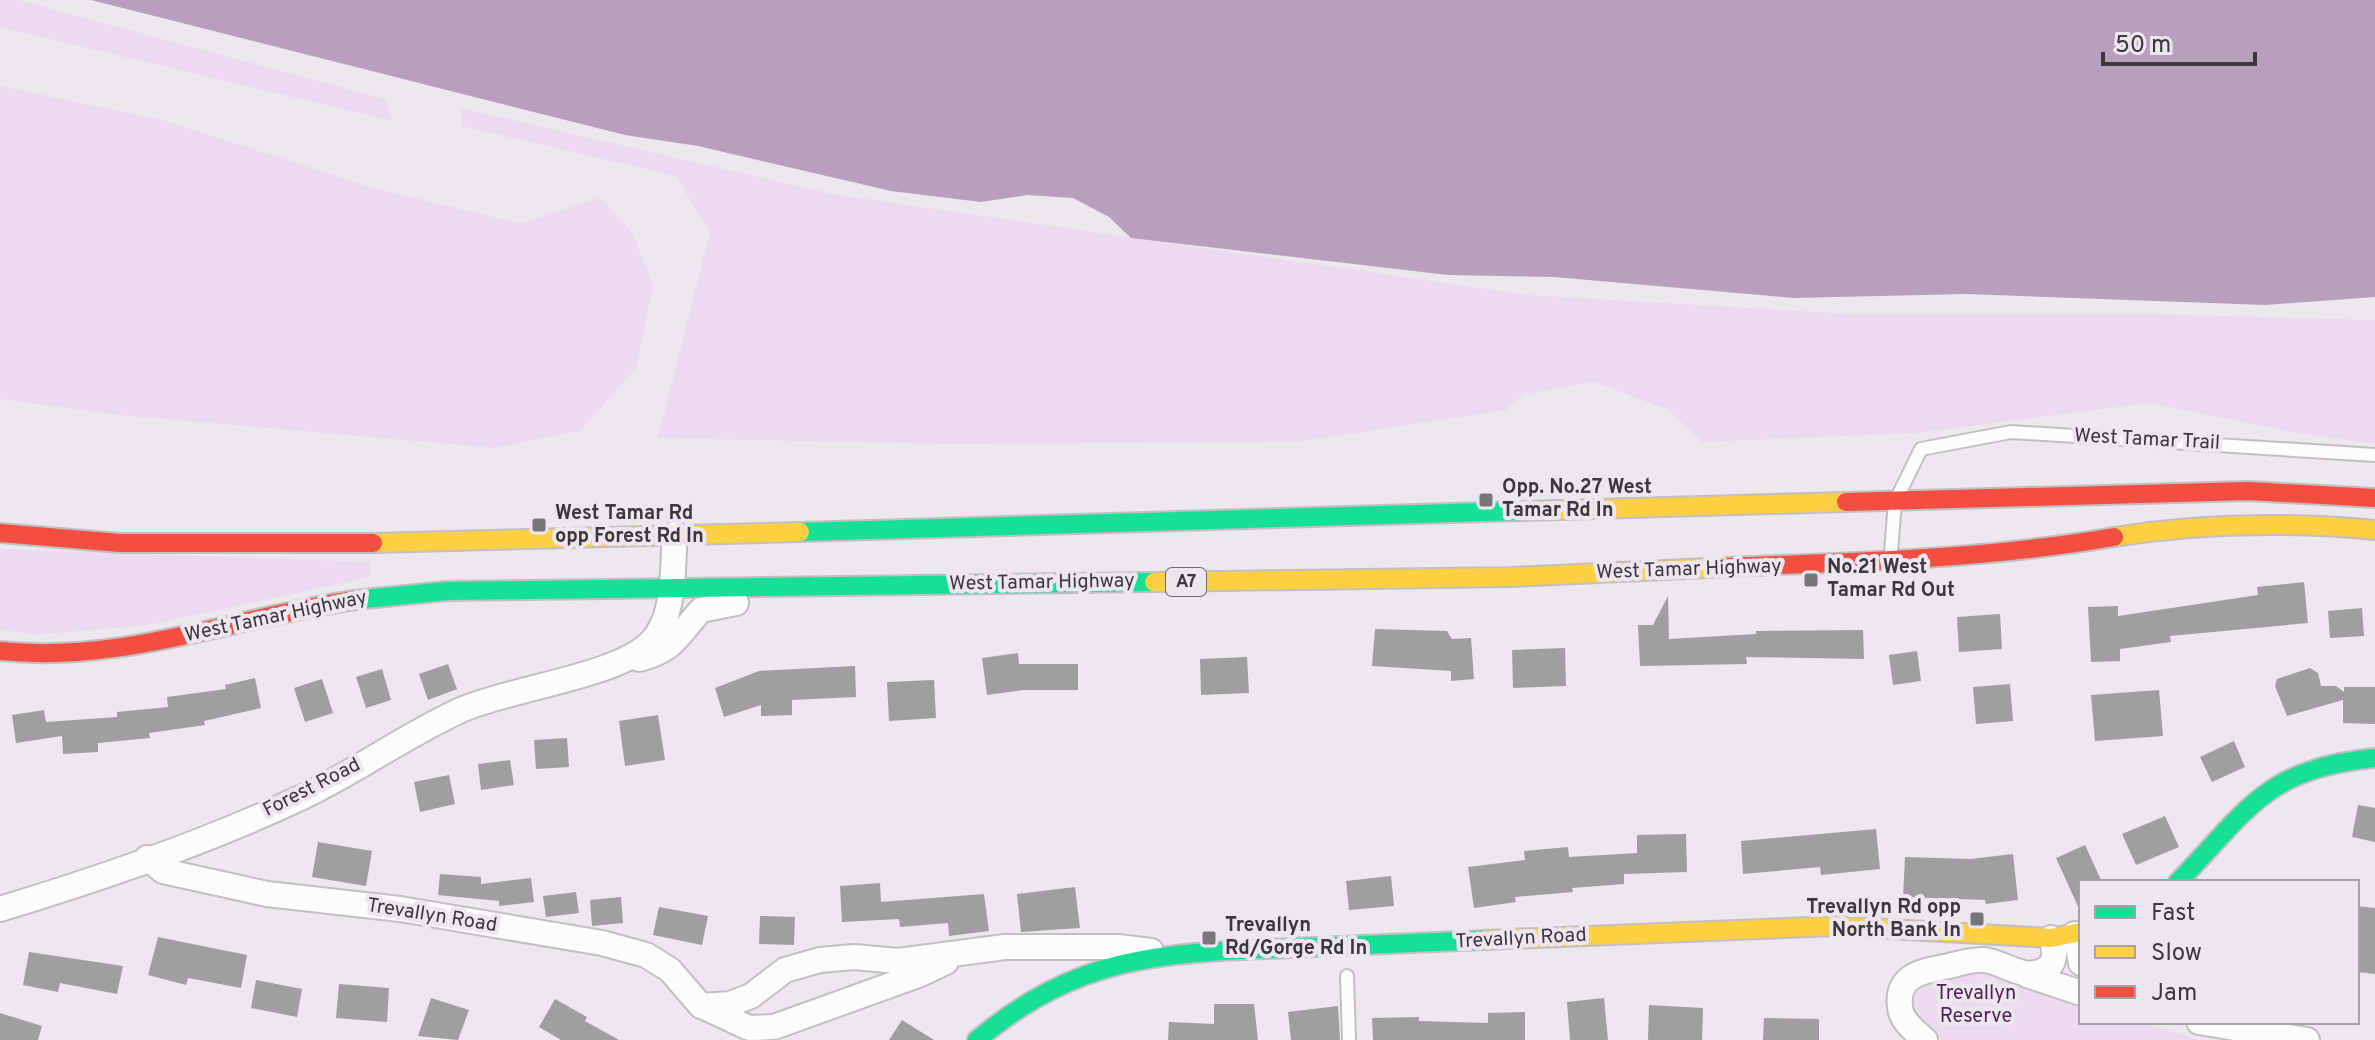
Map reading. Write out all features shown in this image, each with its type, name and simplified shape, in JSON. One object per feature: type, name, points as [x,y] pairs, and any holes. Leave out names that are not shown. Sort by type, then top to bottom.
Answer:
[{"type":"main road","points":[[0,533],[120,543],[221,545],[2248,491],[2375,498]]},
{"type":"main road","name":"West Tamar Highway","points":[[0,651],[57,655],[128,648],[382,595],[671,587],[1511,577],[1890,560],[2067,545],[2156,530],[2293,524],[2375,530]]},
{"type":"main road","points":[[2180,880],[2270,786],[2309,766],[2375,758]]},
{"type":"main road","name":"Trevallyn Road","points":[[1170,953],[1836,926],[2069,934]]},
{"type":"main road","points":[[977,1040],[1021,1005],[1049,988],[1106,966],[1170,953]]},
{"type":"street","name":"Forest Road","points":[[621,663],[649,645],[661,629],[671,587],[675,534]]},
{"type":"street","name":"Forest Road","points":[[0,909],[147,858],[298,800],[463,709],[659,654],[679,640],[701,610],[717,604],[871,599],[908,584]]},
{"type":"street","name":"Trevallyn Road","points":[[147,858],[163,871],[267,894],[400,909],[602,943],[646,955],[670,970],[701,1006],[749,1028],[774,1027],[921,974],[961,954]]},
{"type":"street","points":[[2027,975],[2045,970],[2052,962],[2055,948],[2069,934],[2079,958]]},
{"type":"street","name":"Trevallyn Road","points":[[701,1006],[730,1004],[751,996],[785,970],[820,960],[854,957],[898,961],[1005,947],[1118,947],[1170,953]]},
{"type":"street","points":[[1925,1040],[1901,1015],[1899,1000],[1903,984],[1914,973],[1980,959],[2077,992]]},
{"type":"street","points":[[2211,1024],[2307,1040]]},
{"type":"lane","name":"West Tamar Trail","points":[[1895,502],[1921,449],[2011,432],[2375,455]]},
{"type":"lane","points":[[1890,560],[1895,502]]},
{"type":"lane","points":[[1347,976],[1349,1040]]},
{"type":"green space","points":[[0,0],[18,0],[385,99],[393,121],[0,27]]},
{"type":"green space","points":[[0,86],[166,121],[366,186],[521,224],[600,198],[632,232],[653,285],[636,369],[579,431],[495,448],[119,415],[0,399]]},
{"type":"green space","points":[[461,108],[832,194],[1528,295],[1850,314],[2148,314],[2375,320],[2375,444],[2293,432],[2149,403],[1916,433],[1702,442],[1669,410],[1594,382],[1524,394],[1506,410],[1296,442],[951,444],[658,438],[710,233],[676,176],[462,126]]},
{"type":"green space","points":[[0,549],[370,562],[370,577],[149,625],[33,635],[0,629]]},
{"type":"green space","name":"Trevallyn Reserve","points":[[1985,969],[2079,1001],[2079,1024],[2146,1024],[2199,1040],[1942,1040],[1912,1013],[1915,990],[1929,978]]},
{"type":"shaded area","points":[[91,0],[2375,0],[2375,297],[2265,305],[1966,294],[1794,298],[1554,277],[1448,275],[1131,238],[1109,217],[1073,198],[1028,195],[981,202],[891,191],[698,146],[625,135]]},
{"type":"building","points":[[2304,582],[2308,623],[2170,636],[2171,642],[2120,649],[2120,661],[2091,662],[2088,607],[2118,606],[2118,616],[2258,595],[2257,587]]},
{"type":"building","points":[[1668,596],[1669,639],[1756,634],[1756,631],[1863,630],[1864,659],[1746,657],[1747,664],[1640,666],[1638,625],[1653,625]]},
{"type":"building","points":[[2362,608],[2364,636],[2330,638],[2328,611]]},
{"type":"building","points":[[2000,614],[2002,649],[1959,652],[1957,617]]},
{"type":"building","points":[[1375,629],[1447,631],[1452,639],[1471,638],[1474,679],[1451,681],[1451,671],[1372,666]]},
{"type":"building","points":[[1565,648],[1566,686],[1513,688],[1512,650]]},
{"type":"building","points":[[1917,651],[1921,681],[1893,685],[1889,655]]},
{"type":"building","points":[[1018,653],[1019,664],[1078,664],[1078,690],[1023,690],[987,695],[982,658]]},
{"type":"building","points":[[1247,657],[1249,693],[1201,695],[1200,659]]},
{"type":"building","points":[[448,664],[457,689],[428,700],[419,674]]},
{"type":"building","points":[[855,666],[856,697],[792,700],[792,715],[761,716],[761,705],[724,717],[715,688],[759,671]]},
{"type":"building","points":[[2310,668],[2318,673],[2321,686],[2336,686],[2344,692],[2344,687],[2375,687],[2375,724],[2343,723],[2343,700],[2287,716],[2275,686],[2277,679]]},
{"type":"building","points":[[382,669],[391,700],[366,708],[356,677]]},
{"type":"building","points":[[255,678],[261,708],[204,721],[205,725],[149,733],[150,738],[98,743],[98,752],[63,754],[62,736],[16,743],[12,715],[44,710],[46,722],[117,717],[117,712],[168,707],[167,697],[226,689],[225,685]]},
{"type":"building","points":[[322,679],[333,713],[305,722],[294,688]]},
{"type":"building","points":[[934,680],[936,718],[889,721],[887,682]]},
{"type":"building","points":[[2010,684],[2013,721],[1976,724],[1973,687]]},
{"type":"building","points":[[2159,690],[2163,736],[2095,741],[2091,695]]},
{"type":"building","points":[[658,715],[665,760],[625,766],[619,721]]},
{"type":"building","points":[[567,738],[569,767],[536,769],[534,740]]},
{"type":"building","points":[[2234,741],[2245,767],[2212,782],[2200,757]]},
{"type":"building","points":[[510,760],[514,785],[481,790],[478,764]]},
{"type":"building","points":[[449,775],[455,804],[420,812],[414,782]]},
{"type":"building","points":[[2358,805],[2375,808],[2375,842],[2352,837]]},
{"type":"building","points":[[2165,816],[2179,847],[2136,865],[2122,834]]},
{"type":"building","points":[[1876,829],[1880,869],[1821,875],[1820,867],[1743,874],[1741,841]]},
{"type":"building","points":[[1686,834],[1687,872],[1624,874],[1624,884],[1515,897],[1516,902],[1474,908],[1468,867],[1525,860],[1524,851],[1568,847],[1569,857],[1637,853],[1637,835]]},
{"type":"building","points":[[318,842],[372,851],[366,886],[312,877]]},
{"type":"building","points":[[2085,845],[2101,880],[2079,880],[2079,909],[2056,858]]},
{"type":"building","points":[[2013,854],[2018,900],[1986,904],[1985,900],[1903,897],[1905,857],[1970,859]]},
{"type":"building","points":[[440,874],[481,877],[481,884],[531,878],[534,902],[499,906],[499,901],[438,895]]},
{"type":"building","points":[[1391,876],[1394,906],[1349,910],[1346,881]]},
{"type":"building","points":[[880,883],[881,902],[984,894],[989,931],[949,936],[948,923],[900,927],[899,919],[842,922],[840,886]]},
{"type":"building","points":[[1075,887],[1080,928],[1021,932],[1017,894]]},
{"type":"building","points":[[576,892],[579,913],[546,917],[543,896]]},
{"type":"building","points":[[621,897],[623,923],[592,926],[590,900]]},
{"type":"building","points":[[2359,906],[2375,908],[2375,974],[2359,972]]},
{"type":"building","points":[[659,907],[708,916],[702,945],[653,935]]},
{"type":"building","points":[[760,916],[795,917],[794,945],[759,944]]},
{"type":"building","points":[[158,937],[247,955],[241,988],[188,978],[186,985],[148,975]]},
{"type":"building","points":[[29,952],[123,966],[117,994],[60,983],[58,992],[23,985]]},
{"type":"building","points":[[256,980],[302,989],[297,1017],[251,1008]]},
{"type":"building","points":[[339,984],[389,988],[387,1022],[336,1018]]},
{"type":"building","points":[[431,998],[469,1010],[458,1040],[418,1036]]},
{"type":"building","points":[[1604,998],[1608,1040],[1570,1040],[1567,1002]]},
{"type":"building","points":[[555,999],[619,1040],[561,1040],[539,1027]]},
{"type":"building","points":[[1214,1004],[1254,1004],[1258,1040],[1168,1040],[1169,1022],[1214,1024]]},
{"type":"building","points":[[1649,1005],[1703,1008],[1702,1040],[1648,1040]]},
{"type":"building","points":[[1338,1006],[1340,1040],[1291,1040],[1288,1012]]},
{"type":"building","points":[[1525,1012],[1525,1040],[1373,1040],[1372,1018],[1419,1017],[1419,1021],[1488,1023],[1488,1013]]},
{"type":"building","points":[[0,1013],[42,1026],[38,1040],[0,1040]]},
{"type":"building","points":[[1764,1018],[1819,1019],[1819,1040],[1763,1040]]},
{"type":"building","points":[[902,1020],[934,1040],[889,1040]]},
{"type":"traffic: fast","points":[[800,532],[1520,511]]},
{"type":"traffic: fast","points":[[355,600],[446,591],[1154,582]]},
{"type":"traffic: fast","points":[[2180,880],[2243,813],[2283,782],[2338,763],[2375,758]]},
{"type":"traffic: fast","points":[[977,1040],[1052,990],[1088,974],[1124,964],[1202,952],[1485,940]]},
{"type":"traffic: slow","points":[[1520,511],[1846,502]]},
{"type":"traffic: slow","points":[[2114,537],[2244,525],[2375,530]]},
{"type":"traffic: slow","points":[[373,543],[800,532]]},
{"type":"traffic: slow","points":[[1154,582],[1511,577],[1727,567]]},
{"type":"traffic: slow","points":[[1485,940],[1836,926],[2051,938],[2079,932]]},
{"type":"traffic: jam","points":[[1846,502],[2248,491],[2375,498]]},
{"type":"traffic: jam","points":[[0,533],[120,543],[373,543]]},
{"type":"traffic: jam","points":[[1727,567],[1970,555],[2114,537]]},
{"type":"traffic: jam","points":[[0,651],[46,653],[135,645],[355,600]]},
{"type":"place","name":"Opp. No.27 West Tamar Rd In","points":[[1486,500]]},
{"type":"place","name":"West Tamar Rd opp Forest Rd In","points":[[539,525]]},
{"type":"place","name":"No.21 West Tamar Rd Out","points":[[1811,580]]},
{"type":"place","name":"Trevallyn Rd opp North Bank In","points":[[1977,919]]},
{"type":"place","name":"Trevallyn Rd/Gorge Rd In","points":[[1209,938]]}]
